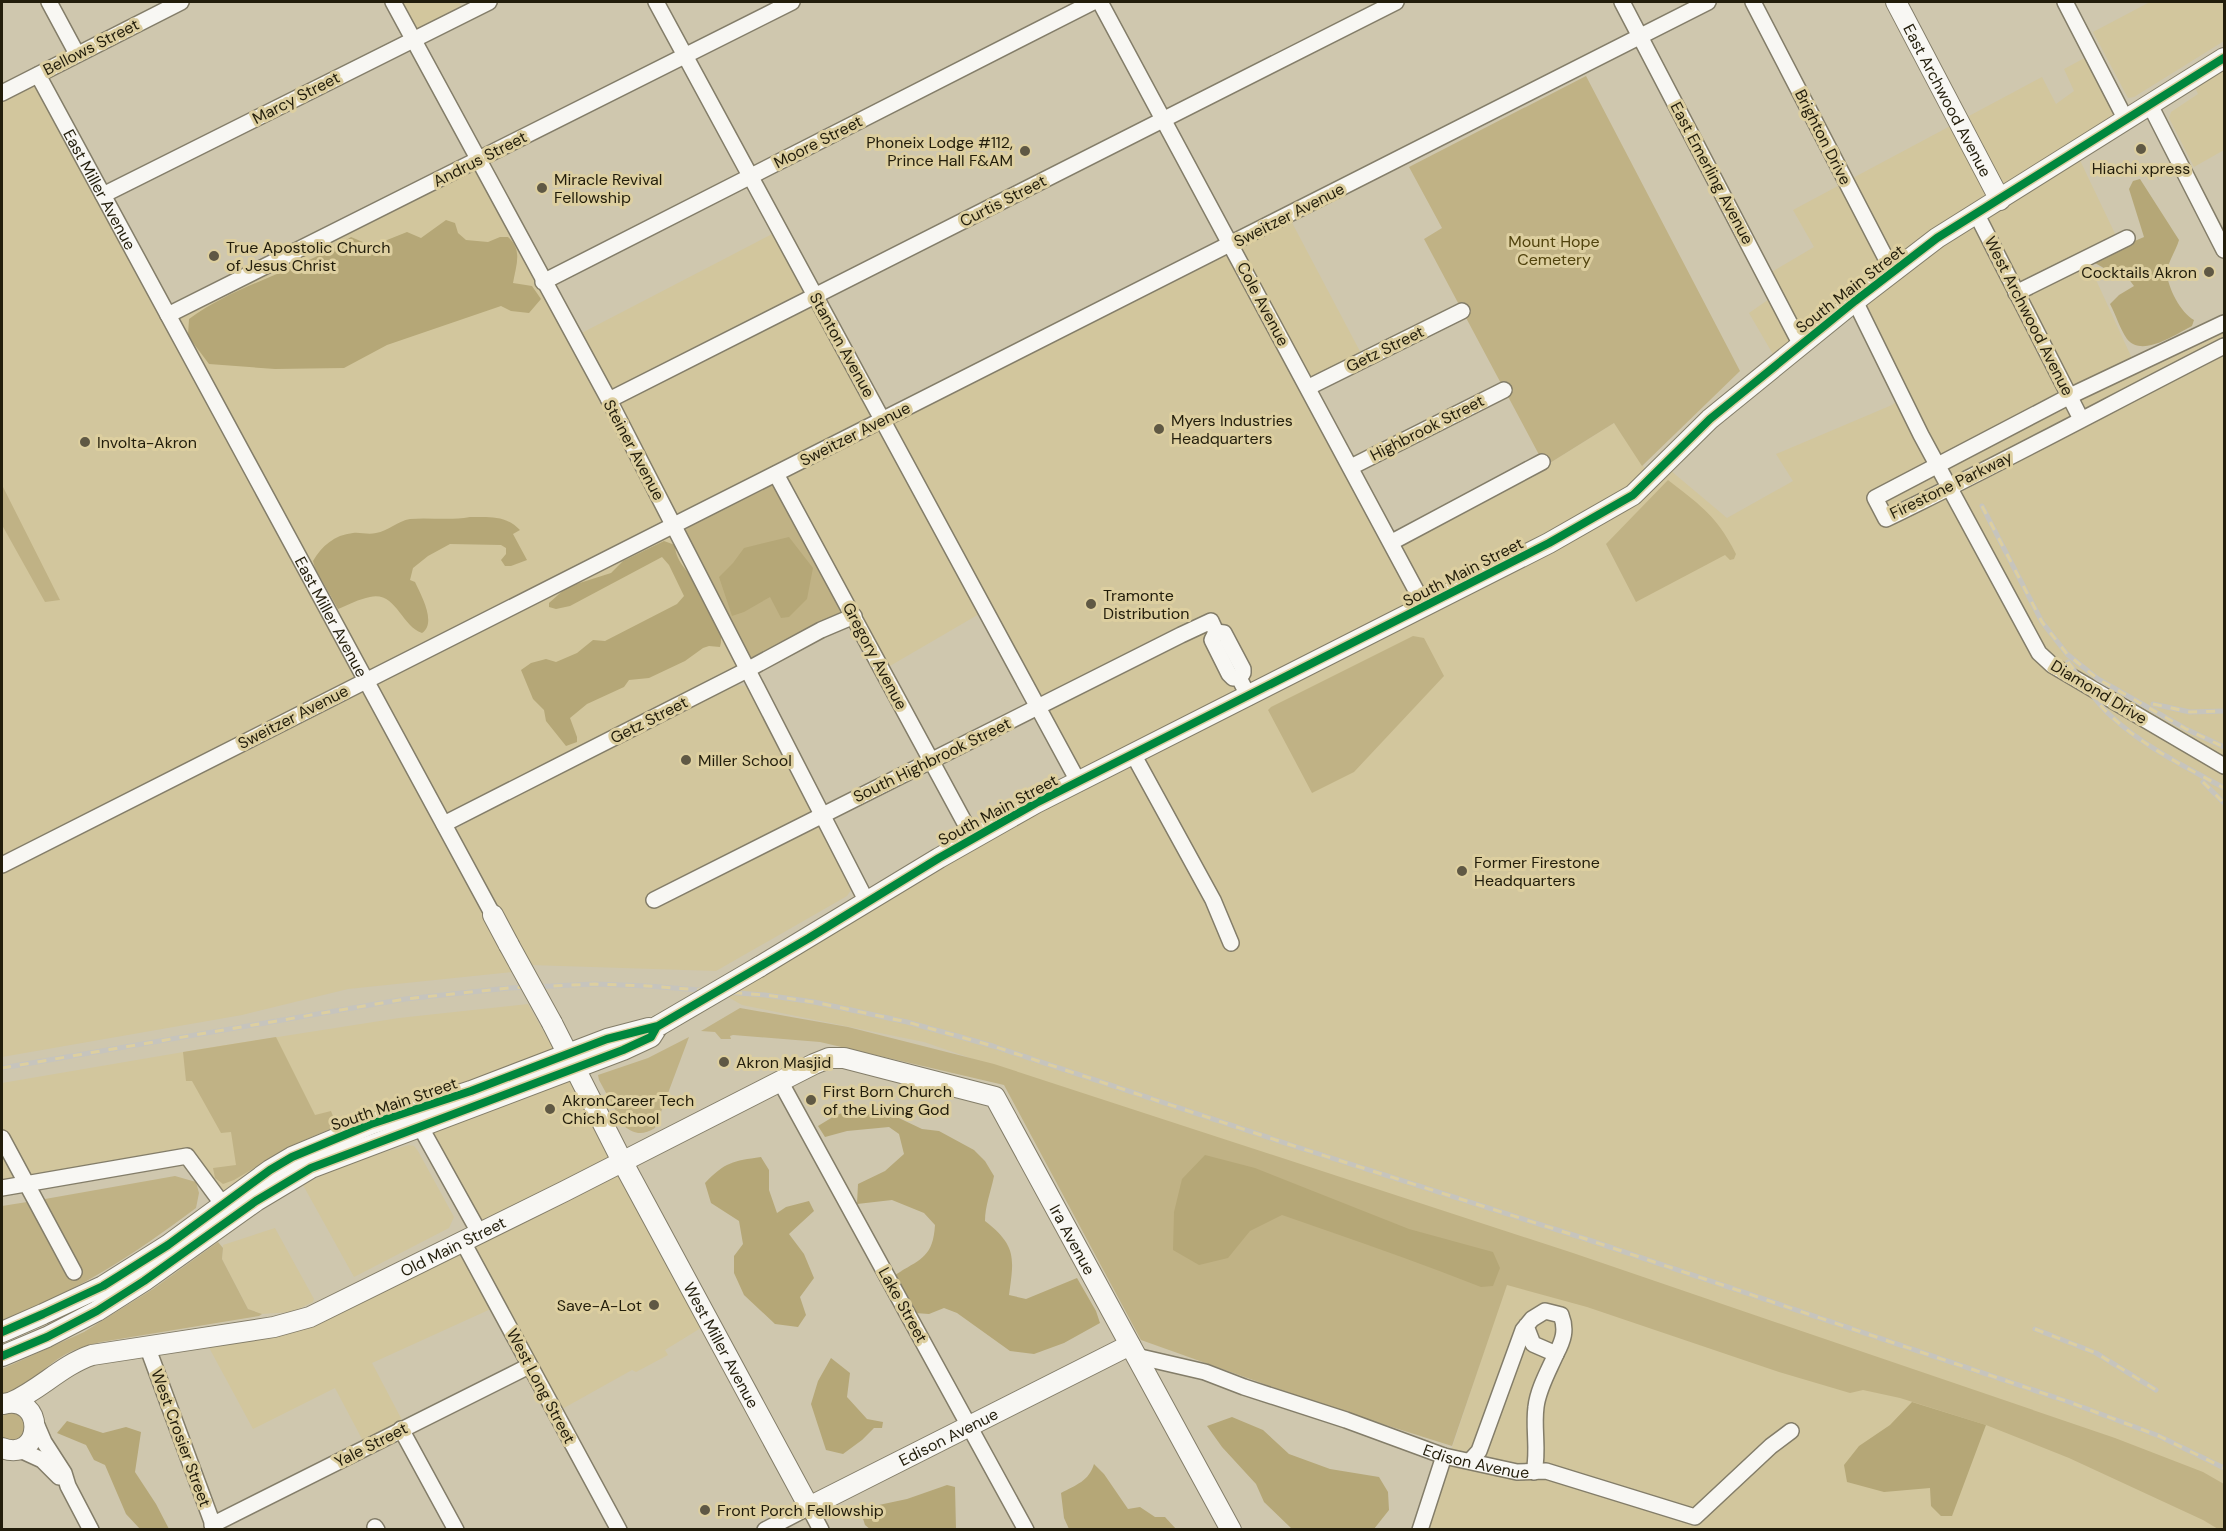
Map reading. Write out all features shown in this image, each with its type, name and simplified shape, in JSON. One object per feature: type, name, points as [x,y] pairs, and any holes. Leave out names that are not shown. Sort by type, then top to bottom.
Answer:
[{"type":"main road","name":"East Archwood Avenue","points":[[1896,2],[2000,200]]},
{"type":"main road","name":"South Main Street","points":[[2,1332],[103,1286],[228,1211],[311,1168],[416,1119],[572,1060],[645,1040],[658,1026],[973,838],[1036,803],[1550,543],[1633,495],[1710,419],[1855,301],[1937,238],[2224,58]]},
{"type":"main road","name":"East Miller Avenue","points":[[493,915],[572,1060],[622,1161]]},
{"type":"main road","name":"Old Main Street","points":[[7,1404],[55,1377],[72,1364],[92,1355],[274,1327],[303,1320],[472,1238],[780,1081],[834,1057]]},
{"type":"main road","name":"Ira Avenue","points":[[834,1057],[883,1067],[995,1097],[1232,1530]]},
{"type":"main road","name":"West Miller Avenue","points":[[622,1161],[809,1507]]},
{"type":"main road","name":"South Main Street","points":[[2,1356],[47,1337],[97,1311],[144,1281],[228,1211]]},
{"type":"main road","name":"Edison Avenue","points":[[809,1507],[970,1426],[1133,1351]]},
{"type":"main road","name":"Old Main Street","points":[[8,1452],[25,1446],[32,1439],[35,1430],[34,1420],[40,1401],[55,1377]]},
{"type":"main road","points":[[7,1404],[26,1408],[34,1420]]},
{"type":"street","points":[[49,2],[77,54]]},
{"type":"street","name":"Bellows Street","points":[[2,93],[181,2]]},
{"type":"street","name":"Steiner Avenue","points":[[393,2],[609,400],[867,902]]},
{"type":"street","name":"Marcy Street","points":[[104,195],[489,2]]},
{"type":"street","name":"Stanton Avenue","points":[[656,2],[1079,783]]},
{"type":"street","name":"Andrus Street","points":[[168,315],[792,2]]},
{"type":"street","name":"Moore Street","points":[[543,282],[1093,2]]},
{"type":"street","name":"Cole Avenue","points":[[1100,2],[1309,387],[1425,607]]},
{"type":"street","name":"Curtis Street","points":[[609,400],[1396,2]]},
{"type":"street","name":"East Emerling Avenue","points":[[1622,2],[1801,345]]},
{"type":"street","name":"Sweitzer Avenue","points":[[2,865],[1708,2]]},
{"type":"street","name":"Brighton Drive","points":[[1753,2],[1893,272]]},
{"type":"street","points":[[2064,2],[2126,120]]},
{"type":"street","name":"East Miller Avenue","points":[[38,75],[493,915]]},
{"type":"street","points":[[2150,105],[2224,250]]},
{"type":"street","name":"West Archwood Avenue","points":[[1977,213],[2081,419]]},
{"type":"street","points":[[2016,293],[2127,238]]},
{"type":"street","name":"Diamond Drive","points":[[1855,301],[1937,466],[2034,646],[2052,665],[2224,766]]},
{"type":"street","name":"Getz Street","points":[[1309,387],[1462,311]]},
{"type":"street","name":"Firestone Parkway","points":[[2224,323],[2070,396],[1875,498],[1886,519],[2224,346]]},
{"type":"street","name":"Highbrook Street","points":[[1351,467],[1504,390]]},
{"type":"street","points":[[1392,542],[1542,462]]},
{"type":"street","name":"Gregory Avenue","points":[[776,474],[973,838]]},
{"type":"street","name":"Getz Street","points":[[444,824],[821,630],[854,616]]},
{"type":"street","name":"South Highbrook Street","points":[[654,900],[1039,708],[1214,627],[1224,633],[1243,669],[1239,678],[1248,697]]},
{"type":"street","points":[[1133,754],[1213,900],[1231,943]]},
{"type":"street","name":"Lake Street","points":[[780,1081],[1026,1530]]},
{"type":"street","name":"West Long Street","points":[[416,1119],[529,1365],[619,1530]]},
{"type":"street","points":[[2,1138],[74,1272]]},
{"type":"street","points":[[2,1188],[187,1156],[228,1211]]},
{"type":"street","points":[[1470,1461],[1479,1451],[1516,1346],[1526,1326],[1545,1311],[1561,1316],[1565,1324],[1564,1336],[1536,1404],[1534,1436],[1538,1456],[1534,1472]]},
{"type":"street","points":[[1526,1326],[1533,1344],[1556,1354]]},
{"type":"street","name":"West Crosier Street","points":[[147,1346],[214,1527]]},
{"type":"street","name":"Edison Avenue","points":[[1133,1351],[1205,1372],[1444,1456],[1517,1472],[1546,1471],[1695,1517],[1771,1446],[1791,1431]]},
{"type":"street","name":"Yale Street","points":[[214,1527],[529,1365]]},
{"type":"street","points":[[34,1420],[44,1442],[64,1473],[68,1486],[91,1530]]},
{"type":"street","points":[[401,1429],[456,1530]]},
{"type":"street","points":[[8,1452],[42,1460],[68,1486]]},
{"type":"street","points":[[1420,1530],[1444,1456]]},
{"type":"street","name":"Edison Avenue","points":[[765,1530],[809,1507]]},
{"type":"street","name":"West Miller Avenue","points":[[809,1507],[821,1530]]},
{"type":"shaded area","points":[[393,2],[459,2],[465,13],[414,39]]},
{"type":"shaded area","points":[[2150,2],[2223,2],[2224,41],[2134,97],[2128,98],[2093,32]]},
{"type":"shaded area","points":[[2092,54],[2126,120],[2076,152],[2119,242],[2086,258],[2135,365],[2224,323],[2224,1529],[1428,1529],[1447,1463],[1506,1285],[1011,1072],[924,1042],[742,1005],[716,990],[1078,782],[986,610],[883,670],[776,474],[674,525],[747,670],[444,824],[523,971],[348,989],[242,1015],[2,1057],[2,93],[38,75],[168,315],[478,160],[574,337],[780,230],[883,420],[1288,215],[1364,359],[1308,387],[1394,547],[1545,466],[1614,423],[1651,477],[1664,465],[1727,518],[1793,481],[1776,454],[1892,405],[1902,397],[1855,301],[1778,363],[1749,313],[1775,295],[1765,276],[1814,247],[1793,210],[2042,77],[2056,104],[2074,91],[2064,69]]},
{"type":"shaded area","points":[[2224,58],[2224,150],[2194,167],[2169,118],[2171,112],[2198,94],[2191,79]]},
{"type":"shaded area","points":[[2140,179],[2179,240],[2169,264],[2168,278],[2172,292],[2180,306],[2194,320],[2192,326],[2168,339],[2141,346],[2127,339],[2110,304],[2134,286],[2125,274],[2109,271],[2095,263],[2100,256],[2144,237],[2129,189],[2133,181]]},
{"type":"shaded area","points":[[446,220],[455,223],[458,233],[466,240],[488,242],[500,237],[508,237],[513,242],[517,258],[513,283],[532,286],[541,299],[529,313],[511,311],[501,306],[387,345],[344,368],[275,369],[209,364],[188,336],[189,319],[208,307],[248,286],[311,259],[351,237],[372,246],[407,232],[421,238]]},
{"type":"shaded area","points":[[470,517],[503,519],[514,525],[520,530],[513,534],[527,560],[505,566],[501,560],[506,554],[506,548],[501,545],[450,544],[428,556],[413,568],[410,580],[415,582],[428,616],[428,623],[422,633],[409,624],[392,604],[379,597],[362,599],[338,609],[315,568],[313,561],[320,551],[329,542],[346,534],[376,533],[410,519]]},
{"type":"shaded area","points":[[789,537],[813,568],[807,599],[789,617],[781,618],[770,597],[732,616],[719,577],[744,548]]},
{"type":"shaded area","points":[[664,541],[675,545],[679,560],[710,605],[718,622],[720,647],[703,648],[685,661],[649,678],[629,680],[624,687],[587,704],[570,718],[577,742],[566,746],[546,721],[544,710],[533,699],[521,670],[531,663],[546,659],[556,662],[577,653],[593,640],[605,641],[677,604],[684,596],[669,565],[662,557],[570,606],[556,609],[549,607],[549,603],[567,587],[611,573],[623,561]]},
{"type":"shaded area","points":[[735,685],[748,686],[853,887],[847,896],[716,971],[530,965],[456,829],[506,799]]},
{"type":"shaded area","points":[[528,1004],[552,1046],[552,1054],[468,1089],[224,1200],[186,1153],[2,1185],[2,1083],[399,1018]]},
{"type":"shaded area","points":[[574,1070],[617,1160],[481,1231],[424,1129]]},
{"type":"shaded area","points":[[857,1108],[882,1110],[922,1129],[939,1131],[974,1150],[985,1161],[994,1176],[985,1221],[1003,1238],[1011,1254],[1012,1271],[1009,1295],[1026,1299],[1077,1278],[1096,1311],[1100,1323],[1064,1343],[1034,1354],[1010,1351],[957,1313],[944,1308],[929,1314],[915,1313],[895,1275],[918,1261],[928,1251],[934,1236],[935,1225],[924,1213],[892,1200],[857,1204],[858,1184],[885,1171],[904,1154],[899,1134],[889,1127],[847,1131],[825,1137],[818,1126],[836,1115]]},
{"type":"shaded area","points":[[409,1145],[414,1146],[418,1151],[454,1217],[449,1228],[354,1277],[303,1185],[347,1163]]},
{"type":"shaded area","points":[[1205,1155],[1255,1168],[1409,1229],[1493,1252],[1500,1268],[1493,1286],[1481,1287],[1282,1215],[1250,1231],[1228,1258],[1199,1265],[1173,1250],[1174,1212],[1182,1179]]},
{"type":"shaded area","points":[[761,1157],[769,1170],[769,1190],[777,1213],[786,1207],[809,1201],[814,1211],[789,1234],[804,1254],[814,1278],[800,1297],[806,1315],[798,1327],[775,1324],[744,1295],[734,1273],[734,1256],[743,1244],[739,1221],[711,1203],[705,1183],[730,1164]]},
{"type":"shaded area","points":[[622,1161],[709,1323],[665,1350],[668,1355],[636,1372],[632,1370],[555,1413],[463,1242]]},
{"type":"shaded area","points":[[275,1228],[314,1299],[313,1302],[292,1312],[262,1314],[248,1309],[222,1259],[223,1245]]},
{"type":"shaded area","points":[[462,1246],[493,1308],[372,1363],[403,1422],[363,1441],[335,1388],[253,1429],[206,1342],[300,1325]]},
{"type":"shaded area","points":[[831,1358],[850,1373],[847,1397],[867,1419],[883,1422],[882,1428],[874,1428],[843,1454],[826,1450],[811,1404],[818,1381]]},
{"type":"shaded area","points":[[1912,1402],[1986,1425],[1952,1516],[1941,1516],[1931,1506],[1930,1488],[1884,1492],[1847,1482],[1844,1465],[1859,1446],[1890,1425]]},
{"type":"shaded area","points":[[1232,1417],[1263,1430],[1289,1454],[1330,1469],[1379,1477],[1388,1492],[1389,1510],[1374,1529],[1292,1529],[1264,1502],[1256,1484],[1222,1447],[1207,1426]]},
{"type":"shaded area","points":[[67,1421],[103,1433],[126,1427],[141,1432],[135,1472],[169,1529],[140,1529],[126,1514],[105,1465],[94,1460],[86,1445],[57,1433]]},
{"type":"shaded area","points":[[1094,1464],[1104,1474],[1128,1509],[1140,1507],[1155,1517],[1165,1517],[1176,1529],[1069,1529],[1064,1518],[1061,1493],[1085,1479]]},
{"type":"shaded area","points":[[947,1485],[955,1487],[956,1529],[871,1530],[865,1525],[860,1509],[907,1499]]},
{"type":"green space","name":"Mount Hope Cemetery","points":[[1586,76],[1740,371],[1642,466],[1614,423],[1545,466],[1424,239],[1442,228],[1409,167]]},
{"type":"green space","points":[[1668,480],[1699,504],[1715,520],[1736,554],[1734,559],[1730,560],[1725,555],[1636,602],[1606,544]]},
{"type":"green space","points":[[770,483],[780,494],[844,613],[754,659],[746,657],[688,543],[685,530],[698,520]]},
{"type":"green space","points":[[2,485],[60,600],[45,602],[2,525]]},
{"type":"green space","points":[[1413,636],[1424,638],[1444,676],[1354,772],[1312,793],[1268,710]]},
{"type":"green space","points":[[740,1008],[848,1027],[994,1064],[1573,1253],[2115,1438],[2203,1472],[2224,1484],[2224,1529],[2218,1529],[2069,1458],[1986,1425],[1900,1398],[1863,1390],[1850,1393],[1779,1372],[1587,1307],[1507,1285],[1452,1446],[1332,1408],[1141,1340],[1004,1085],[820,1042],[733,1035],[730,1036],[731,1039],[721,1039],[715,1032],[701,1031]]},
{"type":"green space","points":[[276,1037],[315,1115],[331,1111],[337,1126],[295,1144],[234,1180],[223,1184],[215,1178],[213,1168],[236,1165],[231,1132],[221,1133],[192,1081],[186,1081],[183,1052]]},
{"type":"green space","points":[[689,1037],[655,1128],[639,1133],[628,1129],[624,1126],[598,1075],[648,1058]]},
{"type":"green space","points":[[175,1176],[196,1182],[199,1193],[196,1208],[103,1272],[54,1298],[2,1321],[2,1206],[27,1202],[69,1278],[83,1272],[48,1217],[44,1209],[45,1199]]},
{"type":"green space","points":[[218,1242],[223,1248],[222,1259],[248,1309],[262,1314],[86,1346],[53,1362],[27,1384],[2,1395],[2,1369],[84,1332],[153,1289]]},
{"type":"green space","points":[[9,1412],[19,1414],[26,1421],[24,1435],[19,1439],[8,1440],[2,1437],[2,1416]]},
{"type":"railway","points":[[1982,506],[2042,622],[2067,654],[2098,679],[2186,729],[2224,747]]},
{"type":"railway","points":[[2068,662],[2099,704],[2124,727],[2166,756],[2224,788]]},
{"type":"railway","points":[[2153,704],[2190,712],[2224,711]]},
{"type":"railway","points":[[2203,782],[2224,803]]},
{"type":"railway","points":[[2,1068],[405,999],[509,988],[595,984],[648,986],[765,995],[814,1002],[907,1022],[993,1046],[1297,1147],[1586,1239],[2069,1402],[2159,1436],[2224,1468]]},
{"type":"railway","points":[[2035,1329],[2096,1353],[2156,1390]]},
{"type":"cycle path","points":[[2,1332],[103,1286],[168,1245],[270,1170],[292,1157],[371,1124],[471,1091],[607,1039],[658,1026],[809,938],[939,858],[1036,803],[1549,543],[1633,495],[1710,419],[1855,301],[1937,238],[2224,58]]},
{"type":"cycle path","points":[[2,1356],[47,1337],[97,1311],[144,1281],[256,1201],[311,1168],[623,1050],[651,1037],[656,1028]]},
{"type":"place","name":"Hiachi xpress","points":[[2141,149]]},
{"type":"place","name":"Phoneix Lodge #112, Prince Hall F&AM","points":[[1025,151]]},
{"type":"place","name":"Miracle Revival Fellowship","points":[[542,188]]},
{"type":"place","name":"True Apostolic Church of Jesus Christ","points":[[214,256]]},
{"type":"place","name":"Cocktails Akron","points":[[2209,272]]},
{"type":"place","name":"Myers Industries Headquarters","points":[[1159,429]]},
{"type":"place","name":"Involta-Akron","points":[[85,442]]},
{"type":"place","name":"Tramonte Distribution","points":[[1091,604]]},
{"type":"place","name":"Miller School","points":[[686,760]]},
{"type":"place","name":"Former Firestone Headquarters","points":[[1462,871]]},
{"type":"place","name":"Akron Masjid","points":[[724,1062]]},
{"type":"place","name":"First Born Church of the Living God","points":[[811,1100]]},
{"type":"place","name":"AkronCareer Tech Chich School","points":[[550,1109]]},
{"type":"place","name":"Save-A-Lot","points":[[654,1305]]},
{"type":"place","name":"Front Porch Fellowship","points":[[705,1510]]}]
